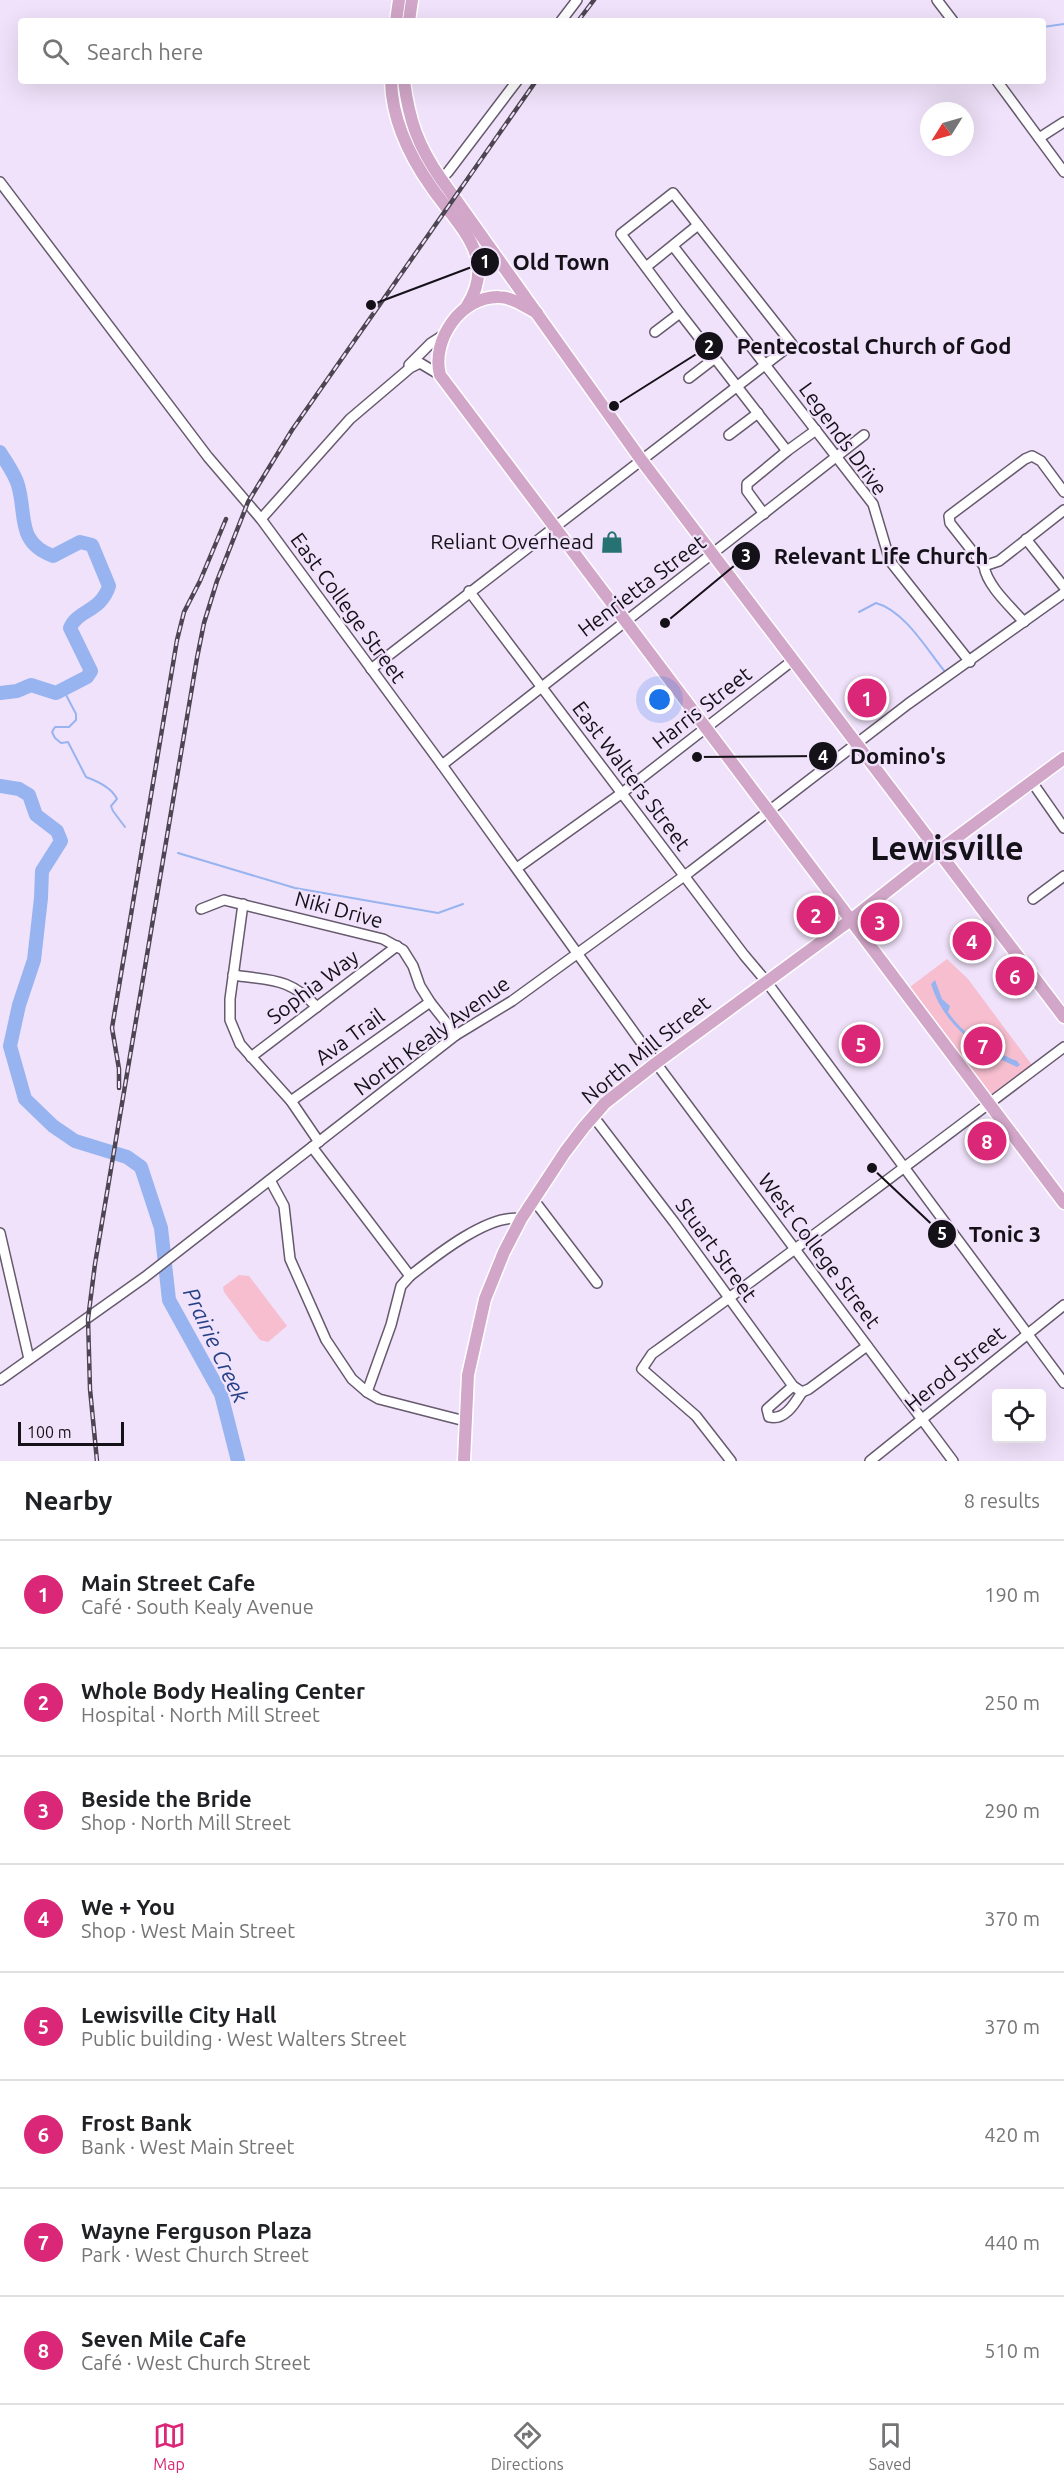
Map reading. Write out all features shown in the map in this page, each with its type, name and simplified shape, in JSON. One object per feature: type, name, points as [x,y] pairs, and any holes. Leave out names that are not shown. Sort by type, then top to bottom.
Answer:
[{"type":"main road","points":[[396,18],[399,0]]},
{"type":"main road","points":[[410,18],[412,0]]},
{"type":"main road","points":[[391,84],[395,110],[404,140],[537,314],[642,461],[792,661],[1064,1017]]},
{"type":"main road","points":[[405,84],[412,125],[436,183],[472,242],[478,259],[479,274],[476,292],[442,336],[437,364],[440,375],[1064,1203]]},
{"type":"main road","points":[[466,307],[483,299],[500,297],[516,302],[537,314]]},
{"type":"main road","name":"North Mill Street","points":[[465,1461],[468,1375],[485,1299],[504,1252],[533,1199],[593,1116],[605,1103],[656,1063],[852,919],[1064,758]]},
{"type":"street","points":[[563,18],[577,0]]},
{"type":"street","points":[[937,0],[951,18]]},
{"type":"street","points":[[436,183],[515,84]]},
{"type":"street","points":[[999,84],[1064,172]]},
{"type":"street","points":[[1039,138],[1064,122]]},
{"type":"street","name":"East College Street","points":[[0,182],[190,434],[261,519],[517,868],[656,1063]]},
{"type":"street","points":[[371,669],[469,591],[642,461],[738,387],[766,366],[792,344],[673,193],[621,234],[680,313],[738,387],[787,451]]},
{"type":"street","points":[[646,267],[698,225]]},
{"type":"street","name":"Legends Drive","points":[[673,246],[873,504],[890,561],[970,662]]},
{"type":"street","points":[[655,332],[680,313]]},
{"type":"street","points":[[403,374],[431,343],[442,336]]},
{"type":"street","points":[[689,378],[715,358]]},
{"type":"street","points":[[261,519],[350,419],[403,374],[420,363],[440,375]]},
{"type":"street","points":[[729,435],[758,413]]},
{"type":"street","points":[[764,514],[747,491],[747,484],[816,430]]},
{"type":"street","name":"Henrietta Street","points":[[442,765],[864,435]]},
{"type":"street","points":[[1024,622],[950,523],[949,516],[1032,456],[1041,461],[1064,492]]},
{"type":"street","points":[[984,566],[999,561],[1064,510]]},
{"type":"street","points":[[1026,539],[1064,587]]},
{"type":"street","name":"East Walters Street","points":[[469,591],[766,981],[1029,1332],[1064,1383]]},
{"type":"street","name":"North Kealy Avenue","points":[[0,1380],[145,1277],[456,1035],[512,1001],[684,875],[856,744],[1064,593]]},
{"type":"street","name":"Harris Street","points":[[517,868],[622,793],[792,661]]},
{"type":"street","points":[[1032,782],[1064,828]]},
{"type":"street","points":[[1033,899],[1064,876]]},
{"type":"street","name":"Niki Drive","points":[[201,909],[224,900],[383,939],[403,950],[429,1002],[456,1035]]},
{"type":"street","points":[[243,904],[230,999],[230,1020],[240,1044],[291,1101],[316,1144],[410,1276]]},
{"type":"street","name":"Sophia Way","points":[[251,1057],[397,946]]},
{"type":"street","points":[[233,975],[289,984],[305,994],[317,1007]]},
{"type":"street","name":"Ava Trail","points":[[291,1101],[429,1002]]},
{"type":"street","points":[[731,1461],[696,1416],[642,1369],[652,1354],[796,1250],[903,1166],[1064,1047]]},
{"type":"street","name":"West College Street","points":[[656,1063],[953,1461]]},
{"type":"street","name":"Stuart Street","points":[[593,1116],[675,1222],[793,1386],[802,1392]]},
{"type":"street","points":[[270,1180],[284,1206],[290,1259],[326,1340],[352,1379],[379,1399],[465,1421]]},
{"type":"street","points":[[533,1199],[597,1283]]},
{"type":"street","points":[[367,1392],[391,1325],[401,1286],[410,1276],[490,1223],[512,1217],[521,1220]]},
{"type":"street","points":[[0,1233],[29,1359]]},
{"type":"street","name":"Herod Street","points":[[870,1461],[1064,1305]]},
{"type":"street","points":[[793,1386],[767,1409],[769,1417],[774,1418],[791,1409],[802,1392],[867,1346]]},
{"type":"shaded area","points":[[947,959],[968,979],[1035,1069],[990,1103],[906,990]]},
{"type":"shaded area","points":[[239,1275],[249,1276],[287,1326],[268,1342],[260,1340],[224,1292],[223,1287]]},
{"type":"water","points":[[935,980],[942,999],[950,1006],[948,1012],[962,1029],[979,1042],[1017,1061],[1020,1065],[1017,1067],[989,1053],[964,1035],[944,1012],[937,999],[931,984]]},
{"type":"waterway","points":[[1046,27],[1064,24]]},
{"type":"waterway","name":"Prairie Creek","points":[[0,452],[17,481],[25,527],[33,543],[53,556],[80,542],[92,545],[109,586],[101,601],[73,622],[70,628],[91,671],[87,677],[56,693],[31,685],[17,691],[0,693]]},
{"type":"waterway","points":[[859,612],[876,603],[887,607],[915,632],[946,673]]},
{"type":"waterway","points":[[64,691],[76,714],[76,720],[69,727],[55,727],[52,732],[61,743],[68,742],[86,777],[112,791],[117,799],[111,806],[125,827]]},
{"type":"waterway","name":"Prairie Creek","points":[[0,786],[19,789],[29,795],[36,815],[57,831],[61,841],[42,871],[34,960],[19,1005],[10,1046],[25,1099],[53,1126],[75,1141],[127,1157],[141,1167],[161,1228],[169,1300],[221,1394],[238,1461]]},
{"type":"waterway","points":[[178,853],[295,888],[438,913],[463,904]]},
{"type":"railway","points":[[580,18],[594,0]]},
{"type":"railway","points":[[97,1461],[90,1389],[88,1319],[95,1264],[197,658],[204,623],[217,581],[248,502],[292,430],[534,84]]},
{"type":"railway","points":[[119,1088],[119,1069],[112,1028],[177,640],[184,612],[200,581],[226,519]]},
{"type":"place","name":"Old Town","points":[[371,305]]},
{"type":"place","name":"Pentecostal Church of God","points":[[614,406]]},
{"type":"place","name":"Reliant Overhead","points":[[612,542]]},
{"type":"place","name":"Relevant Life Church","points":[[665,623]]},
{"type":"place","name":"Main Street Cafe","points":[[867,698]]},
{"type":"place","name":"Domino's","points":[[697,757]]},
{"type":"place","name":"Whole Body Healing Center","points":[[816,915]]},
{"type":"place","name":"Beside the Bride","points":[[880,922]]},
{"type":"place","name":"We + You","points":[[972,941]]},
{"type":"place","name":"Frost Bank","points":[[1015,976]]},
{"type":"place","name":"Lewisville City Hall","points":[[861,1044]]},
{"type":"place","name":"Wayne Ferguson Plaza","points":[[983,1046]]},
{"type":"place","name":"Seven Mile Cafe","points":[[987,1141]]},
{"type":"place","name":"Tonic 3","points":[[872,1168]]},
{"type":"district","name":"Lewisville","points":[[947,848]]}]
